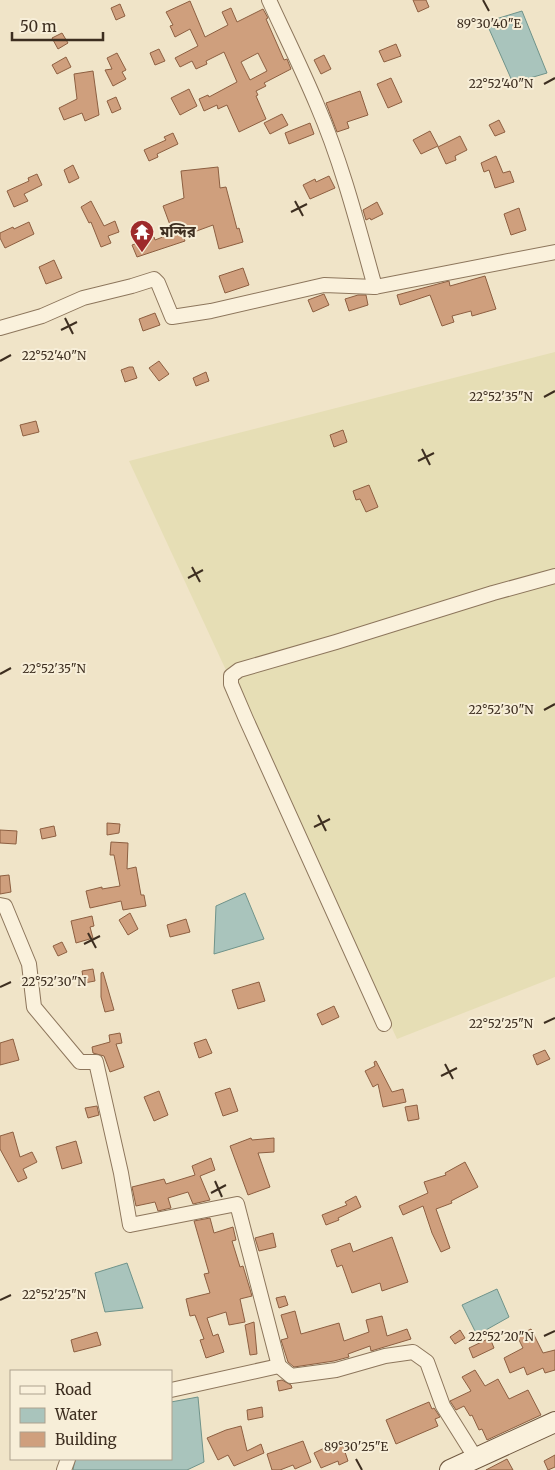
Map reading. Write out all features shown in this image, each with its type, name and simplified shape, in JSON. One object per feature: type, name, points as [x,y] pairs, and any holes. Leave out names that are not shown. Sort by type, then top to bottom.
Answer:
[{"type":"main road","points":[[450,1470],[555,1422]]},
{"type":"street","points":[[269,0],[328,132],[358,222],[374,288]]},
{"type":"street","points":[[0,328],[42,316],[83,298],[154,279],[158,283],[172,317],[232,306],[324,285],[374,288],[555,252]]},
{"type":"street","points":[[384,1024],[246,719],[231,684],[231,676],[239,670],[555,576]]},
{"type":"street","points":[[0,905],[5,906],[29,964],[34,1007],[80,1062],[96,1062],[121,1173],[130,1225],[237,1204],[279,1366],[291,1376],[336,1370],[385,1356],[413,1352],[427,1362],[443,1406],[475,1457]]},
{"type":"street","points":[[172,1390],[279,1366]]},
{"type":"shaded area","points":[[555,352],[555,977],[397,1039],[129,461]]},
{"type":"water","points":[[522,11],[547,73],[513,83],[486,22]]},
{"type":"water","points":[[245,893],[264,939],[214,954],[216,906]]},
{"type":"water","points":[[127,1263],[143,1308],[105,1312],[95,1273]]},
{"type":"water","points":[[497,1289],[509,1317],[477,1335],[462,1305]]},
{"type":"water","points":[[198,1397],[204,1462],[187,1470],[73,1470],[75,1460],[172,1460],[172,1402]]},
{"type":"building","points":[[413,0],[426,0],[429,7],[418,12]]},
{"type":"building","points":[[190,1],[205,37],[228,25],[222,12],[231,8],[237,22],[263,9],[284,60],[287,59],[291,69],[264,83],[266,86],[256,91],[258,95],[256,96],[266,119],[239,132],[227,105],[218,109],[217,105],[204,111],[199,99],[208,95],[209,97],[237,82],[224,52],[206,61],[207,64],[196,69],[192,61],[180,67],[175,58],[198,46],[190,29],[175,37],[170,26],[173,25],[166,12]],"holes":[[[258,53],[267,71],[250,80],[241,62]]]},
{"type":"building","points":[[120,4],[125,16],[116,20],[111,8]]},
{"type":"building","points":[[62,33],[68,43],[58,49],[52,38]]},
{"type":"building","points":[[396,44],[401,56],[384,62],[379,51]]},
{"type":"building","points":[[159,49],[165,61],[155,65],[150,53]]},
{"type":"building","points":[[117,53],[126,70],[122,72],[126,79],[113,86],[105,70],[112,69],[107,58]]},
{"type":"building","points":[[324,55],[331,69],[321,74],[314,60]]},
{"type":"building","points":[[66,57],[71,67],[57,74],[52,65]]},
{"type":"building","points":[[93,71],[99,115],[85,121],[82,113],[64,120],[59,108],[77,99],[74,74]]},
{"type":"building","points":[[391,78],[402,102],[388,108],[377,84]]},
{"type":"building","points":[[189,89],[197,106],[180,115],[171,98]]},
{"type":"building","points":[[360,91],[368,115],[347,122],[349,128],[337,132],[326,103]]},
{"type":"building","points":[[116,97],[121,109],[112,113],[107,101]]},
{"type":"building","points":[[282,114],[288,125],[270,134],[264,123]]},
{"type":"building","points":[[499,120],[505,132],[495,136],[489,125]]},
{"type":"building","points":[[310,123],[314,134],[289,144],[285,133]]},
{"type":"building","points":[[430,131],[438,146],[421,154],[413,140]]},
{"type":"building","points":[[173,133],[178,144],[157,154],[158,157],[149,161],[144,150],[166,140],[164,137]]},
{"type":"building","points":[[460,136],[467,150],[455,156],[456,160],[446,164],[438,147]]},
{"type":"building","points":[[496,156],[503,173],[510,171],[514,182],[495,188],[489,170],[484,172],[481,163]]},
{"type":"building","points":[[73,165],[79,178],[69,183],[64,170]]},
{"type":"building","points":[[218,167],[220,188],[226,187],[237,229],[239,228],[243,242],[219,249],[213,225],[183,236],[185,241],[137,257],[132,245],[154,237],[155,240],[173,233],[163,206],[184,198],[181,171]]},
{"type":"building","points":[[37,174],[42,185],[24,194],[28,201],[14,207],[7,191],[29,181],[28,178]]},
{"type":"building","points":[[329,176],[335,188],[310,199],[303,185],[315,179],[316,182]]},
{"type":"building","points":[[91,201],[104,226],[115,221],[119,232],[108,236],[111,243],[101,247],[91,222],[89,223],[81,207]]},
{"type":"building","points":[[377,202],[383,214],[371,220],[370,218],[366,220],[363,210]]},
{"type":"building","points":[[519,208],[526,230],[511,235],[504,214]]},
{"type":"building","points":[[29,222],[34,234],[5,248],[0,238],[0,233]]},
{"type":"building","points":[[54,260],[62,278],[46,284],[39,267]]},
{"type":"building","points":[[243,268],[249,285],[225,293],[219,276]]},
{"type":"building","points":[[485,276],[496,309],[472,316],[471,311],[452,316],[454,322],[442,326],[430,295],[400,305],[397,295],[449,281],[450,286]]},
{"type":"building","points":[[324,294],[329,305],[313,312],[308,300]]},
{"type":"building","points":[[366,295],[368,305],[349,311],[345,299]]},
{"type":"building","points":[[155,313],[160,325],[143,331],[139,319]]},
{"type":"building","points":[[159,361],[169,374],[159,381],[149,368]]},
{"type":"building","points":[[133,367],[137,378],[125,382],[121,370]]},
{"type":"building","points":[[206,372],[209,381],[196,386],[193,378]]},
{"type":"building","points":[[36,421],[39,432],[23,436],[20,425]]},
{"type":"building","points":[[343,430],[347,442],[334,447],[330,435]]},
{"type":"building","points":[[369,485],[378,507],[366,512],[360,499],[356,500],[353,491]]},
{"type":"building","points":[[107,823],[120,824],[119,833],[107,835]]},
{"type":"building","points":[[54,826],[56,836],[42,839],[40,829]]},
{"type":"building","points":[[0,830],[17,831],[16,844],[0,843]]},
{"type":"building","points":[[111,842],[128,843],[127,869],[136,867],[141,895],[144,895],[146,906],[123,910],[121,901],[90,908],[86,891],[102,887],[102,889],[120,886],[114,855],[110,855]]},
{"type":"building","points":[[9,875],[11,892],[0,894],[0,876]]},
{"type":"building","points":[[130,913],[138,929],[128,935],[119,920]]},
{"type":"building","points":[[92,916],[94,926],[90,927],[93,938],[76,943],[71,921]]},
{"type":"building","points":[[186,919],[190,932],[170,937],[167,925]]},
{"type":"building","points":[[62,942],[67,952],[58,956],[53,946]]},
{"type":"building","points":[[93,969],[95,981],[84,983],[82,971]]},
{"type":"building","points":[[103,972],[114,1010],[105,1012],[101,997],[101,973]]},
{"type":"building","points":[[259,982],[265,1001],[238,1009],[232,990]]},
{"type":"building","points":[[334,1006],[339,1017],[322,1025],[317,1014]]},
{"type":"building","points":[[120,1033],[122,1043],[116,1044],[124,1067],[110,1072],[104,1056],[93,1053],[92,1047],[110,1042],[109,1035]]},
{"type":"building","points":[[13,1039],[19,1060],[0,1065],[0,1043]]},
{"type":"building","points":[[206,1039],[212,1053],[199,1058],[194,1043]]},
{"type":"building","points":[[545,1050],[550,1059],[537,1065],[533,1055]]},
{"type":"building","points":[[376,1061],[392,1092],[403,1089],[406,1102],[383,1107],[378,1084],[373,1087],[365,1071],[375,1066],[374,1062]]},
{"type":"building","points":[[230,1088],[238,1111],[223,1116],[215,1093]]},
{"type":"building","points":[[159,1091],[168,1115],[154,1121],[144,1097]]},
{"type":"building","points":[[417,1105],[419,1119],[408,1121],[405,1107]]},
{"type":"building","points":[[97,1106],[99,1115],[88,1118],[85,1108]]},
{"type":"building","points":[[13,1132],[20,1157],[32,1152],[37,1162],[23,1169],[27,1178],[18,1182],[0,1149],[0,1136]]},
{"type":"building","points":[[251,1138],[252,1140],[274,1138],[274,1152],[258,1153],[270,1187],[248,1195],[230,1146]]},
{"type":"building","points":[[76,1141],[82,1163],[62,1169],[56,1147]]},
{"type":"building","points":[[211,1158],[215,1170],[200,1176],[210,1200],[193,1204],[188,1192],[168,1198],[171,1208],[158,1211],[155,1202],[136,1206],[132,1187],[164,1179],[166,1184],[195,1175],[192,1166]]},
{"type":"building","points":[[465,1162],[478,1187],[451,1201],[452,1203],[436,1209],[450,1248],[441,1252],[423,1206],[403,1215],[399,1206],[428,1193],[424,1182],[446,1175],[445,1173]]},
{"type":"building","points":[[356,1196],[361,1207],[326,1225],[322,1215],[347,1205],[345,1202]]},
{"type":"building","points":[[210,1218],[214,1233],[233,1227],[236,1240],[232,1241],[240,1267],[243,1266],[252,1296],[240,1299],[245,1322],[229,1325],[226,1312],[207,1318],[213,1336],[218,1334],[224,1352],[206,1358],[200,1340],[204,1339],[195,1315],[190,1316],[186,1299],[210,1293],[204,1274],[209,1273],[194,1221]]},
{"type":"building","points":[[273,1233],[276,1247],[259,1251],[255,1238]]},
{"type":"building","points":[[392,1237],[408,1282],[382,1291],[380,1283],[352,1293],[342,1265],[337,1267],[331,1250],[350,1243],[353,1252]]},
{"type":"building","points":[[285,1296],[288,1305],[279,1308],[276,1298]]},
{"type":"building","points":[[295,1311],[301,1334],[339,1323],[344,1341],[369,1332],[366,1320],[382,1316],[387,1336],[407,1329],[411,1339],[371,1351],[370,1346],[348,1354],[349,1357],[334,1361],[294,1367],[288,1362],[281,1340],[288,1338],[281,1315]]},
{"type":"building","points":[[254,1322],[257,1354],[250,1355],[245,1325]]},
{"type":"building","points":[[531,1329],[543,1353],[555,1350],[555,1370],[545,1373],[543,1368],[527,1375],[524,1367],[510,1373],[504,1358],[523,1348],[517,1336]]},
{"type":"building","points":[[460,1330],[465,1338],[455,1344],[450,1337]]},
{"type":"building","points":[[97,1332],[101,1345],[74,1352],[71,1340]]},
{"type":"building","points":[[490,1338],[494,1348],[473,1358],[469,1348]]},
{"type":"building","points":[[475,1370],[485,1386],[498,1379],[509,1399],[528,1390],[541,1415],[487,1440],[482,1429],[479,1430],[472,1415],[470,1416],[464,1406],[456,1410],[450,1401],[471,1391],[462,1377]]},
{"type":"building","points":[[282,1380],[291,1385],[292,1388],[279,1391],[277,1381]]},
{"type":"building","points":[[429,1402],[432,1409],[434,1408],[440,1417],[435,1419],[438,1426],[396,1444],[386,1420]]},
{"type":"building","points":[[262,1407],[263,1417],[248,1420],[247,1410]]},
{"type":"building","points":[[241,1426],[247,1451],[261,1444],[264,1453],[234,1466],[228,1455],[218,1460],[207,1438]]},
{"type":"building","points":[[341,1440],[348,1461],[339,1465],[338,1461],[321,1468],[314,1453]]},
{"type":"building","points":[[303,1441],[311,1462],[295,1469],[293,1465],[280,1470],[272,1470],[267,1454]]},
{"type":"building","points":[[555,1455],[555,1467],[548,1470],[544,1461]]},
{"type":"building","points":[[507,1459],[513,1470],[486,1470]]},
{"type":"place","name":"মন্দির","points":[[142,253]]}]
